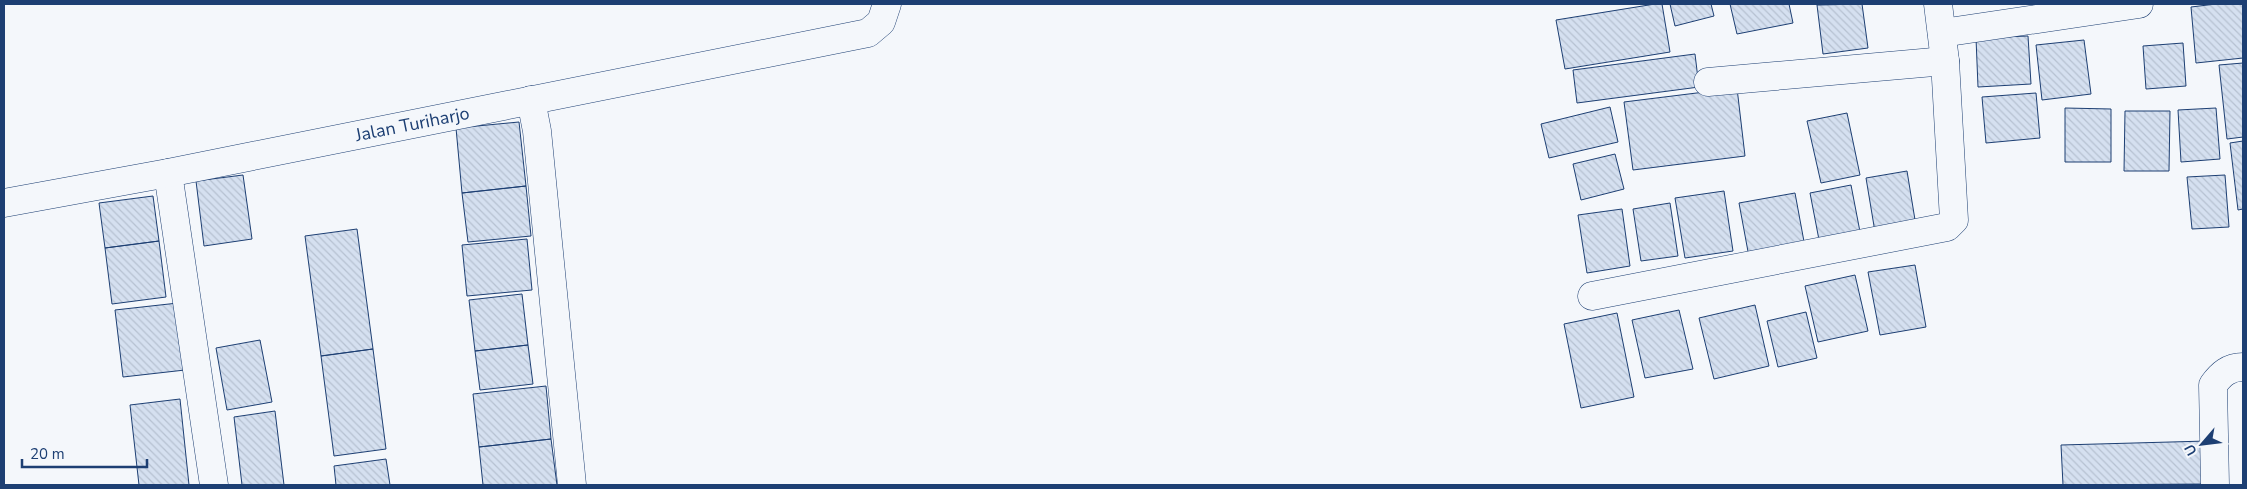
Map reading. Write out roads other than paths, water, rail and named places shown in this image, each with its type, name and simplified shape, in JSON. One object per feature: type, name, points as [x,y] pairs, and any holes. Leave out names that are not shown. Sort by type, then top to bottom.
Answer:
[{"type":"street","name":"Jalan Turiharjo","points":[[4,203],[168,173],[868,33],[882,22],[887,4]]},
{"type":"street","points":[[1592,296],[1947,227],[1954,220],[1945,61],[1938,4]]},
{"type":"street","points":[[1942,33],[2139,4]]},
{"type":"street","points":[[1708,82],[1945,61]]},
{"type":"street","points":[[531,100],[537,131],[572,485]]},
{"type":"street","points":[[168,173],[214,485]]},
{"type":"street","points":[[2215,485],[2213,385],[2221,374],[2234,367],[2243,367]]}]
